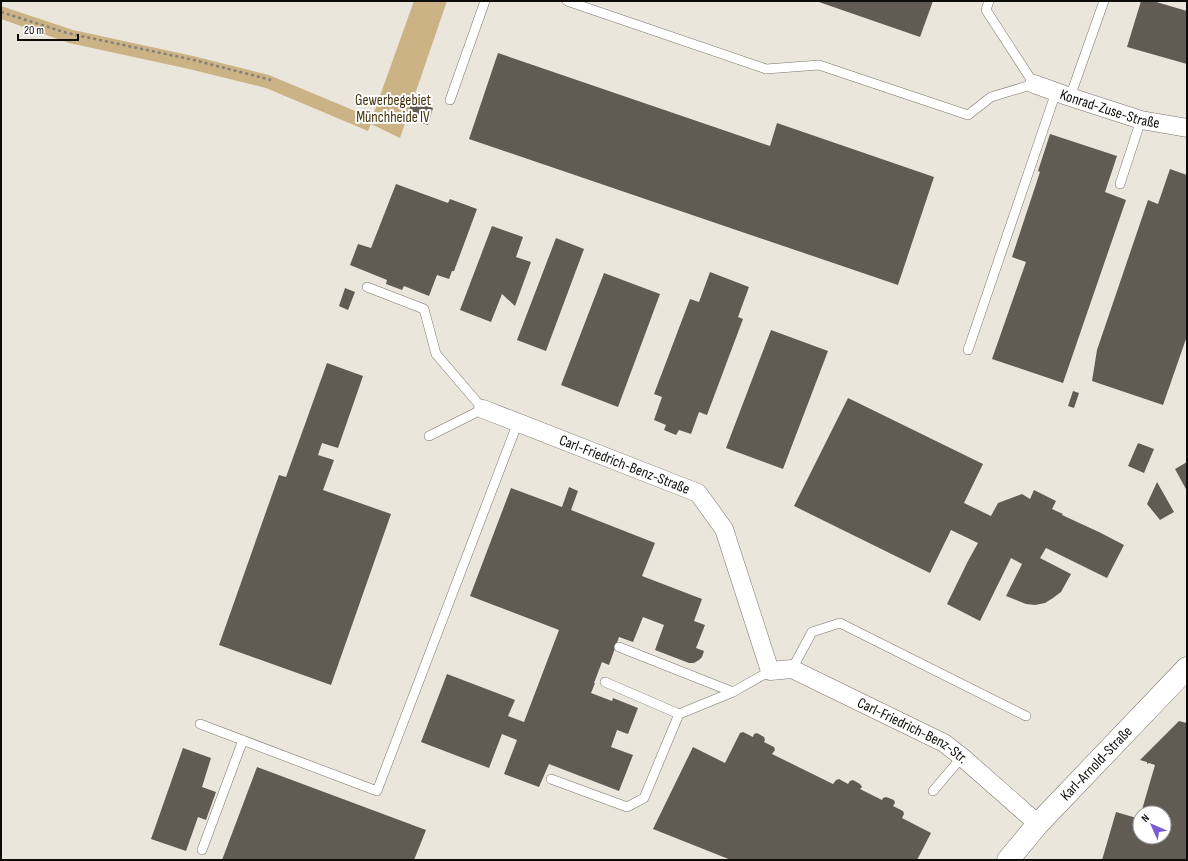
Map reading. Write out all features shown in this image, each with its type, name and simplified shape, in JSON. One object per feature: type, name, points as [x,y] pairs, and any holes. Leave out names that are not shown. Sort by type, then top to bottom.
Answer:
[{"type":"street","name":"Konrad-Zuse-Straße","points":[[1034,84],[1141,120],[1187,128]]},
{"type":"street","name":"Carl-Friedrich-Benz-Straße","points":[[482,409],[698,492],[724,529],[770,671]]},
{"type":"street","name":"Karl-Arnold-Straße","points":[[1008,860],[1038,824],[1187,668]]},
{"type":"street","points":[[770,671],[792,669]]},
{"type":"street","name":"Carl-Friedrich-Benz-Str.","points":[[792,669],[944,743],[1038,824]]},
{"type":"lane","points":[[450,100],[485,1]]},
{"type":"lane","points":[[566,1],[766,69],[819,65],[968,115],[991,97],[1034,84],[986,10],[989,1]]},
{"type":"lane","points":[[968,350],[1063,95],[1104,1]]},
{"type":"lane","points":[[1120,184],[1141,120]]},
{"type":"lane","points":[[367,286],[424,309],[436,354],[482,409],[429,436]]},
{"type":"lane","points":[[200,724],[377,791],[518,422]]},
{"type":"lane","points":[[792,669],[812,632],[840,623],[1026,716]]},
{"type":"lane","points":[[619,647],[733,692]]},
{"type":"lane","points":[[551,779],[626,807],[644,798],[679,714],[733,692],[770,671]]},
{"type":"lane","points":[[604,682],[679,714]]},
{"type":"lane","points":[[202,850],[243,740]]},
{"type":"lane","points":[[933,791],[962,757]]},
{"type":"path","points":[[1,12],[68,34],[194,60],[271,80]]},
{"type":"green space","name":"Gewerbegebiet Münchheide IV","points":[[414,1],[447,1],[400,138],[371,124],[368,131],[266,88],[189,69],[69,43],[1,19],[1,6],[73,30],[193,56],[269,75],[372,118]]},
{"type":"building","points":[[816,1],[933,1],[920,37]]},
{"type":"building","points":[[1141,1],[1153,1],[1187,11],[1187,64],[1127,47]]},
{"type":"building","points":[[498,53],[770,146],[777,123],[934,177],[898,285],[469,139]]},
{"type":"building","points":[[412,101],[433,108],[428,125],[407,118]]},
{"type":"building","points":[[1050,134],[1117,156],[1105,192],[1126,200],[1063,383],[992,359],[1026,262],[1012,257],[1040,172],[1038,171]]},
{"type":"building","points":[[1170,169],[1187,175],[1187,336],[1163,405],[1092,381],[1097,350],[1148,200],[1158,204]]},
{"type":"building","points":[[396,184],[448,203],[450,199],[477,209],[454,271],[452,271],[449,279],[437,275],[429,296],[404,286],[402,290],[386,284],[387,280],[350,265],[358,244],[371,248]]},
{"type":"building","points":[[492,226],[523,237],[516,257],[531,262],[515,306],[502,294],[491,322],[460,310]]},
{"type":"building","points":[[556,238],[584,249],[546,351],[517,340]]},
{"type":"building","points":[[710,272],[749,287],[738,317],[743,319],[707,415],[699,412],[691,434],[679,430],[676,435],[664,430],[666,425],[654,420],[662,397],[654,394],[690,299],[699,302]]},
{"type":"building","points":[[604,273],[660,294],[618,407],[561,385]]},
{"type":"building","points":[[345,288],[355,292],[348,310],[339,306]]},
{"type":"building","points":[[771,330],[828,351],[783,469],[726,448]]},
{"type":"building","points":[[327,363],[363,376],[338,448],[322,443],[318,455],[334,460],[323,490],[391,514],[331,685],[219,645],[279,475],[286,477]]},
{"type":"building","points":[[1073,391],[1079,393],[1074,408],[1068,406]]},
{"type":"building","points":[[848,398],[983,464],[964,503],[991,516],[998,503],[1022,494],[1030,499],[1034,490],[1056,501],[1052,509],[1124,545],[1107,578],[1046,548],[1040,558],[1071,574],[1061,592],[1053,598],[1045,603],[1035,605],[1026,604],[1006,596],[1022,564],[1011,558],[980,621],[947,604],[978,543],[951,530],[930,573],[794,506]]},
{"type":"building","points":[[1138,443],[1154,449],[1144,473],[1128,466]]},
{"type":"building","points":[[1187,462],[1187,491],[1175,469]]},
{"type":"building","points":[[1157,482],[1174,512],[1160,520],[1147,504]]},
{"type":"building","points":[[569,487],[578,491],[571,510],[655,543],[642,576],[702,599],[694,621],[705,625],[696,648],[704,651],[699,660],[694,663],[689,663],[655,650],[664,625],[643,617],[633,642],[619,637],[609,665],[602,662],[591,693],[612,701],[613,698],[638,708],[628,734],[617,730],[611,747],[633,755],[619,791],[549,764],[539,787],[504,774],[517,740],[502,734],[489,768],[421,742],[447,674],[515,700],[508,716],[524,722],[559,630],[470,596],[511,488],[562,507]]},
{"type":"building","points":[[1179,721],[1187,723],[1187,860],[1102,860],[1116,812],[1132,817],[1132,845],[1172,845],[1172,805],[1143,805],[1155,765],[1149,763],[1147,764],[1147,762],[1140,760]]},
{"type":"building","points":[[743,732],[753,737],[754,734],[757,733],[764,737],[764,742],[774,747],[775,750],[772,754],[833,784],[839,779],[848,784],[853,780],[860,784],[862,787],[860,789],[882,800],[886,797],[894,800],[895,803],[893,806],[903,811],[904,814],[902,818],[931,833],[917,860],[731,860],[653,829],[693,747],[725,763],[740,733]]},
{"type":"building","points":[[183,748],[211,758],[202,787],[216,792],[206,820],[198,817],[186,851],[151,839]]},
{"type":"building","points":[[257,767],[426,830],[414,860],[222,860]]}]
